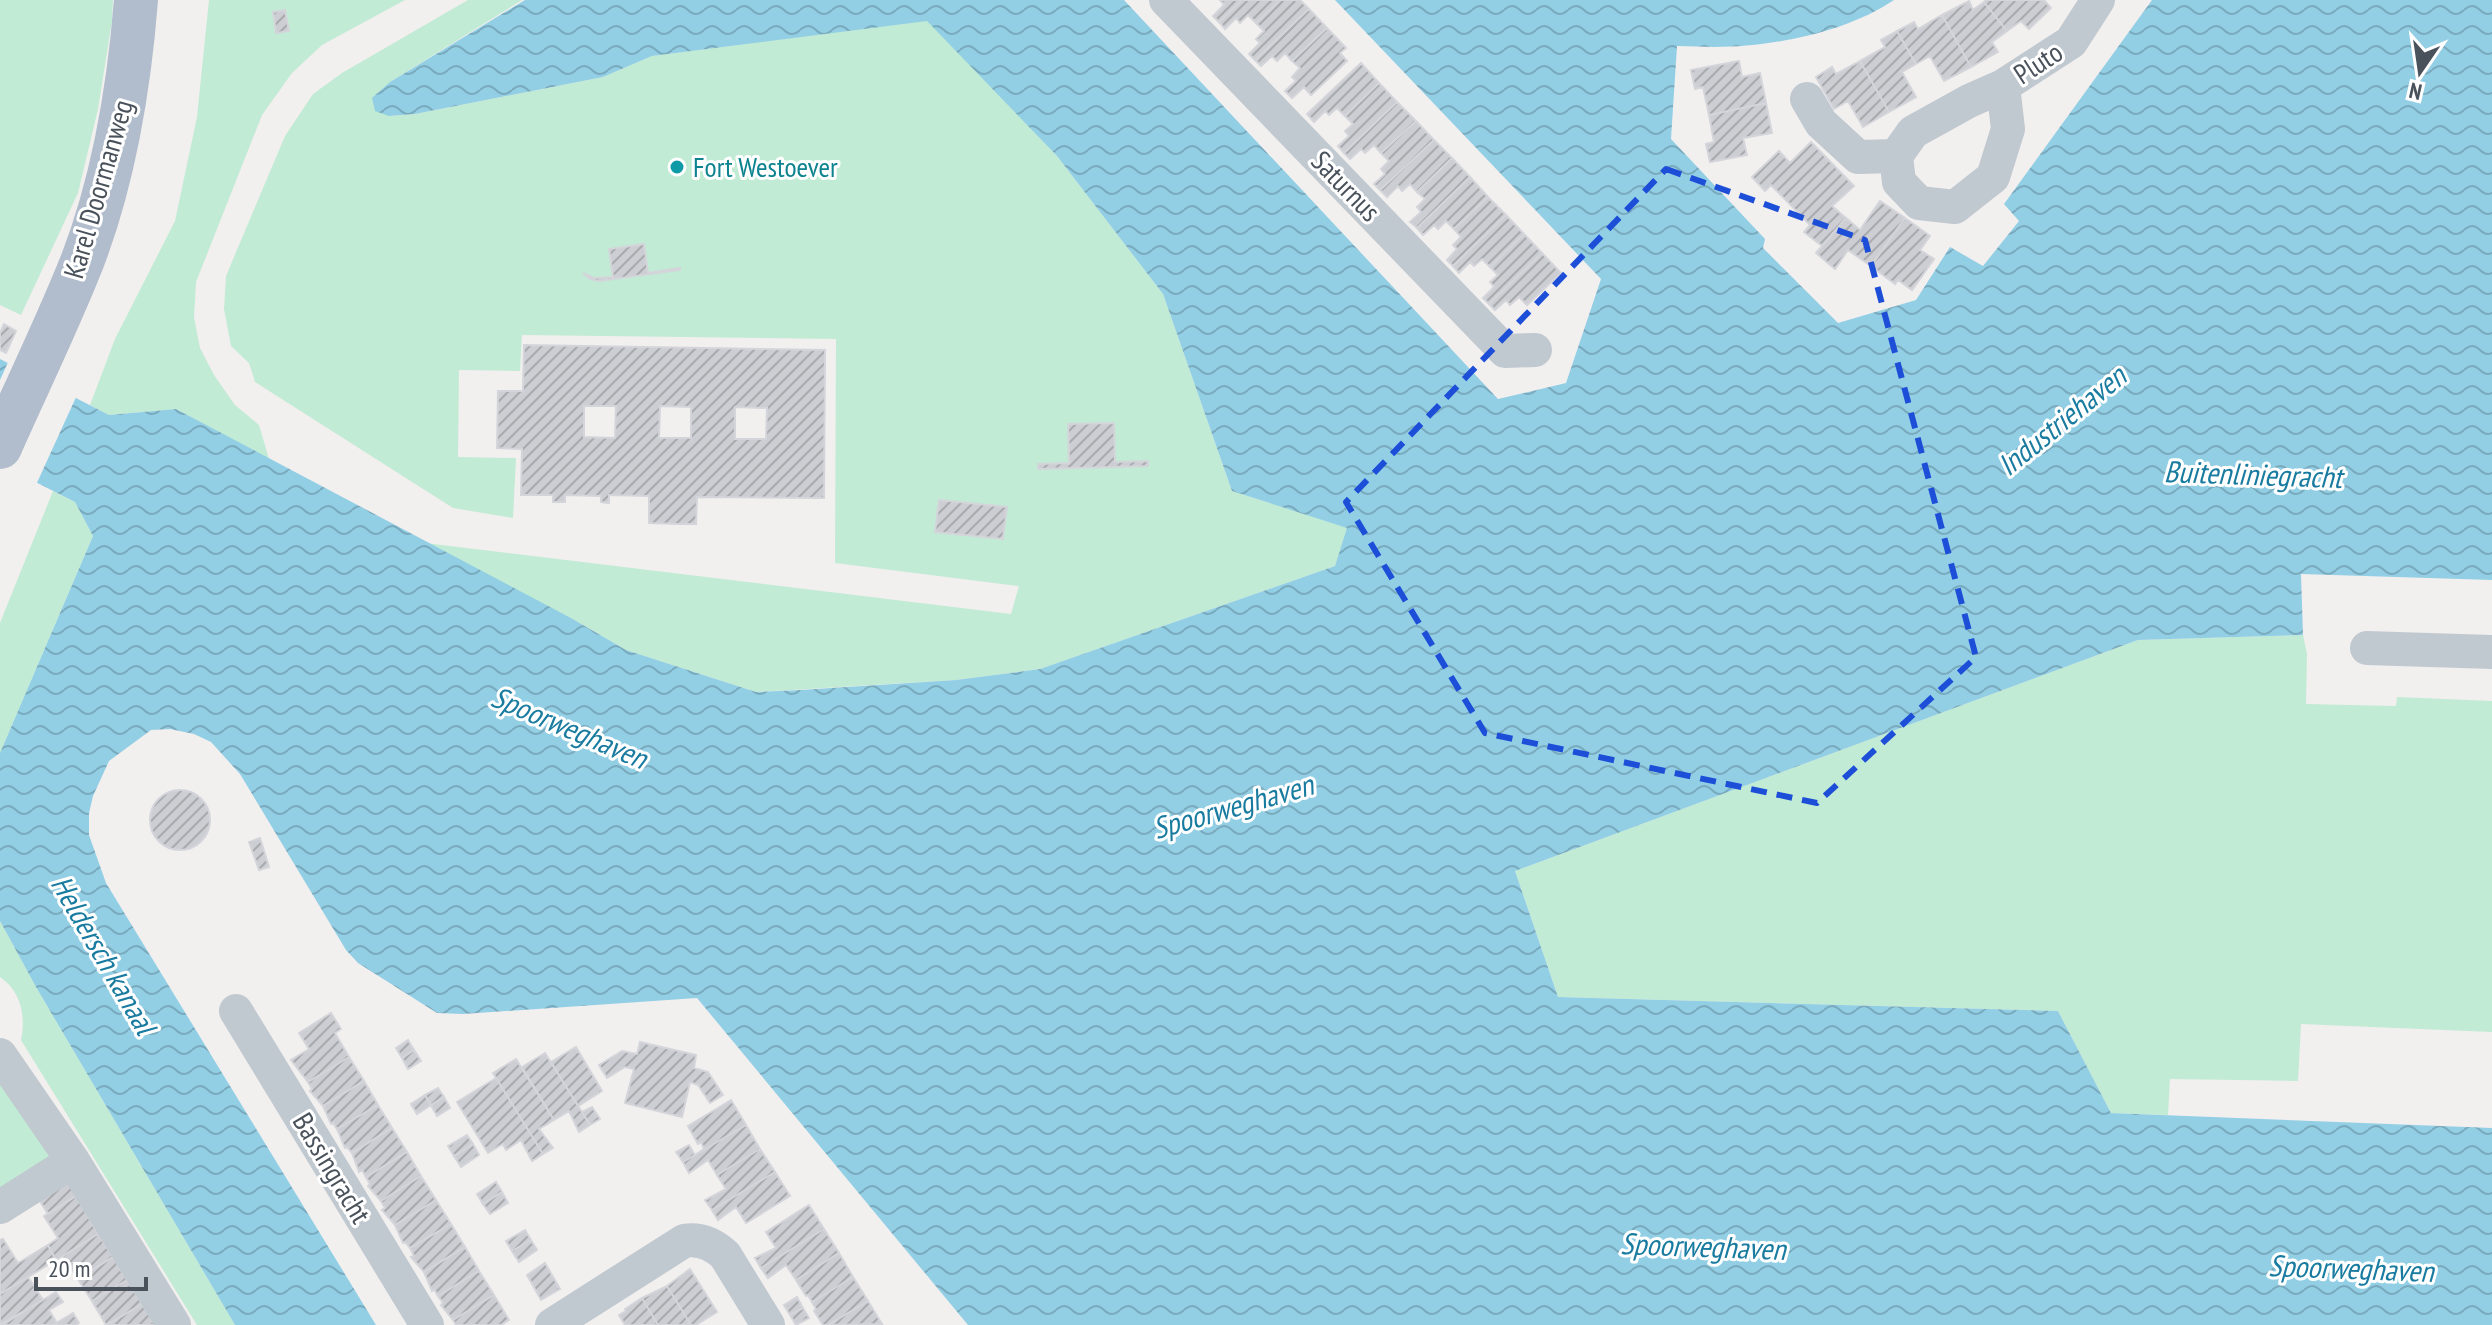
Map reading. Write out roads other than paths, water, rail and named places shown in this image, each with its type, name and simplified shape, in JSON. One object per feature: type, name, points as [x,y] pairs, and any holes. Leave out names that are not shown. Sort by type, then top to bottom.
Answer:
[{"type":"main road","name":"Karel Doormanweg","points":[[0,447],[82,260],[101,199],[124,109],[136,0]]},
{"type":"street","name":"Saturnus","points":[[1166,0],[1505,351],[1535,350]]},
{"type":"street","name":"Pluto","points":[[2003,86],[2008,129],[1993,177],[1955,207],[1919,203],[1899,182],[1896,156],[1913,132],[2003,86],[2071,42],[2098,0]]},
{"type":"street","points":[[1807,99],[1821,123],[1858,157],[1896,156]]},
{"type":"street","points":[[2367,648],[2492,652]]},
{"type":"street","name":"Bassingracht","points":[[236,1011],[427,1325]]},
{"type":"street","points":[[0,1055],[73,1161],[174,1325]]},
{"type":"street","points":[[0,1207],[73,1161]]},
{"type":"street","points":[[552,1325],[684,1241],[693,1239],[716,1246],[725,1255],[768,1325]]},
{"type":"water","points":[[525,0],[1124,0],[1498,399],[1566,383],[1601,279],[1335,0],[1894,0],[1854,21],[1808,36],[1737,46],[1677,46],[1671,139],[1765,239],[1763,248],[1838,323],[1916,300],[1950,247],[1983,266],[2019,221],[2004,204],[2152,0],[2492,0],[2492,580],[2301,574],[2303,635],[2138,640],[1515,871],[1558,997],[2058,1011],[2111,1113],[2492,1128],[2492,1325],[968,1325],[697,998],[463,1014],[437,1013],[358,963],[346,950],[240,774],[211,742],[194,734],[170,729],[151,730],[109,761],[93,796],[89,835],[106,883],[376,1325],[235,1325],[0,921],[0,753],[93,536],[75,502],[0,464],[0,359],[109,415],[176,409],[626,650],[756,692],[956,680],[1040,669],[1335,566],[1347,528],[1232,491],[1163,294],[1057,156],[927,21],[652,56],[603,77],[415,114],[389,116],[375,111],[372,98],[390,82]]},
{"type":"place","name":"Fort Westoever","points":[[677,167]]},
{"type":"water label","name":"Industriehaven","points":[[2062,421]]},
{"type":"water label","name":"Buitenliniegracht","points":[[2253,475]]},
{"type":"water label","name":"Spoorweghaven","points":[[569,728]]},
{"type":"water label","name":"Spoorweghaven","points":[[1233,807]]},
{"type":"water label","name":"Heldersch kanaal","points":[[103,955]]},
{"type":"water label","name":"Spoorweghaven","points":[[1703,1247]]},
{"type":"water label","name":"Spoorweghaven","points":[[2351,1269]]}]
